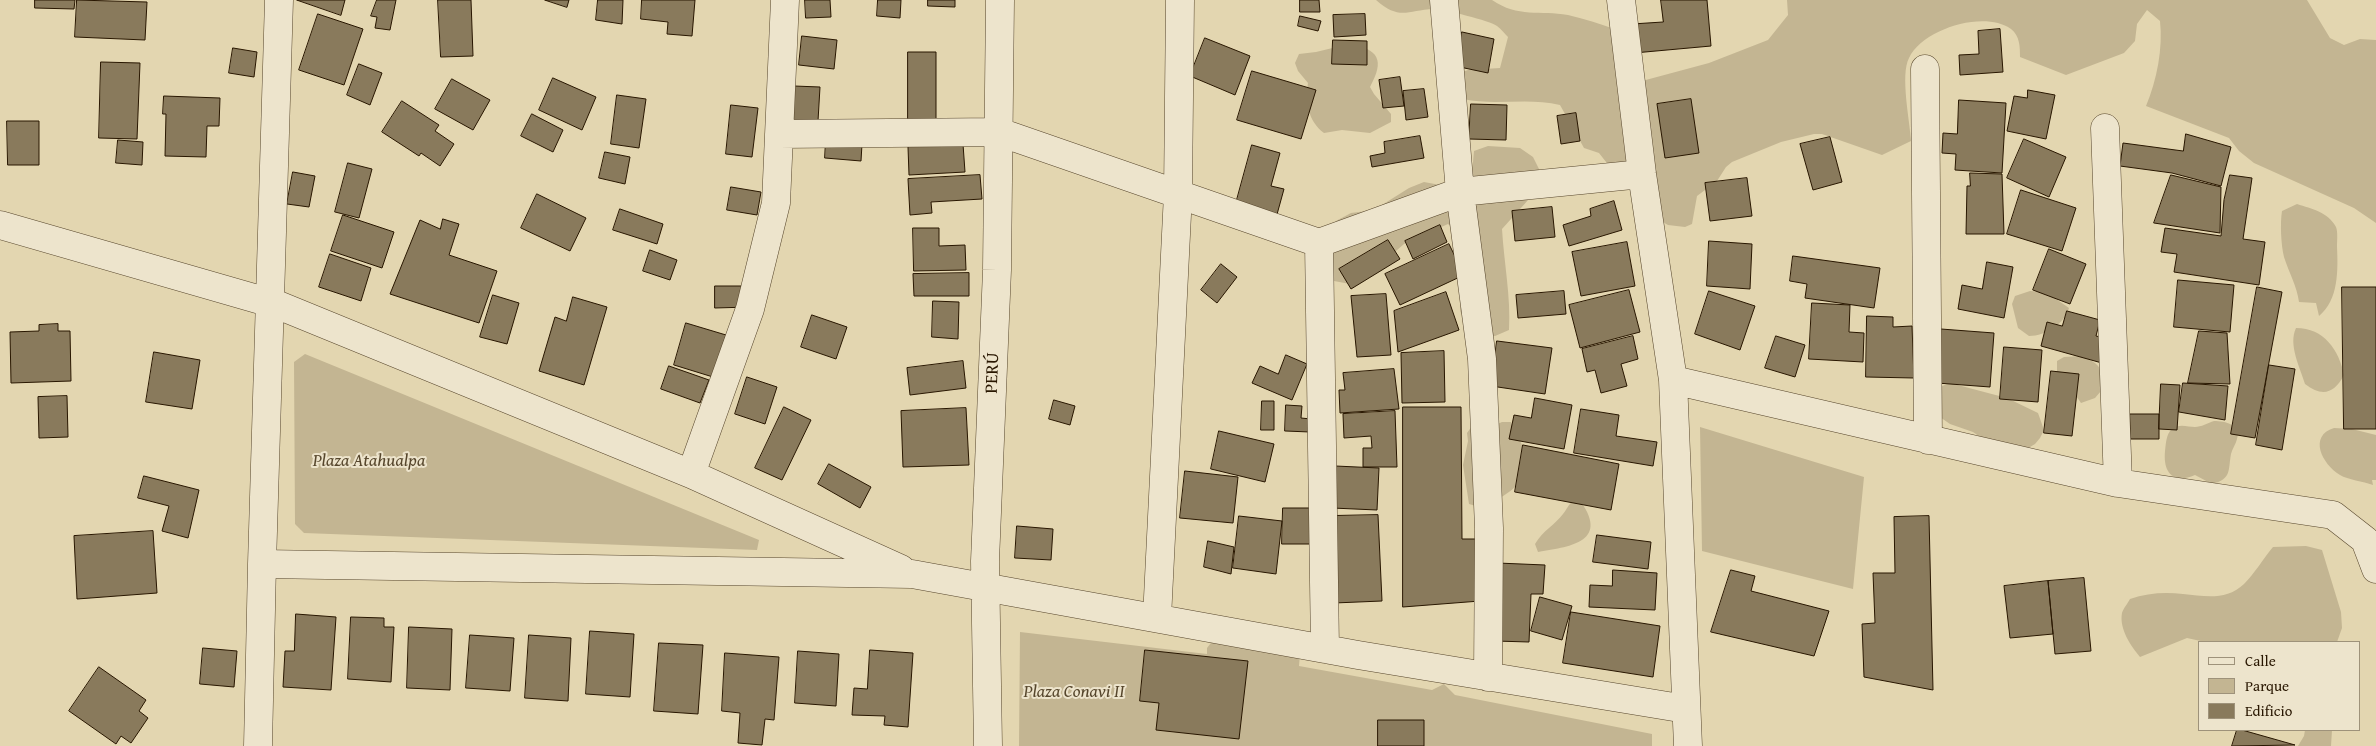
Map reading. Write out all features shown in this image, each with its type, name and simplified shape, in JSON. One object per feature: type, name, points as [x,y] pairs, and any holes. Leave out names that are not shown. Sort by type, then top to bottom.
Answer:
[{"type":"street","points":[[258,746],[279,0]]},
{"type":"street","points":[[690,474],[750,309],[776,203],[785,0]]},
{"type":"street","name":"PERÚ","points":[[988,746],[986,574],[997,270],[1000,0]]},
{"type":"street","points":[[1157,618],[1178,194],[1180,0]]},
{"type":"street","points":[[1444,0],[1460,192],[1482,359],[1490,528],[1488,676]]},
{"type":"street","points":[[1621,0],[1642,174],[1672,380],[1688,746]]},
{"type":"street","points":[[1925,69],[1928,440]]},
{"type":"street","points":[[2105,128],[2118,483]]},
{"type":"street","points":[[779,134],[999,132],[1319,243],[1460,192],[1642,174]]},
{"type":"street","points":[[0,225],[270,303],[690,474],[912,574]]},
{"type":"street","points":[[1319,243],[1325,649]]},
{"type":"street","points":[[1672,380],[2118,483],[2333,515],[2365,540],[2376,569]]},
{"type":"street","points":[[262,564],[986,574],[1157,618],[1325,649],[1686,709]]},
{"type":"green space","points":[[1376,0],[1492,0],[1502,6],[1520,11],[1568,15],[1593,22],[1617,30],[1612,41],[1614,49],[1642,81],[1709,63],[1768,40],[1788,15],[1787,0],[2307,0],[2330,38],[2344,45],[2360,39],[2376,40],[2376,223],[2354,208],[2254,163],[2239,151],[2229,138],[2146,106],[2156,75],[2161,42],[2160,21],[2147,10],[2137,24],[2135,41],[2124,53],[2066,75],[2020,57],[2018,38],[2011,29],[1999,24],[1986,21],[1971,22],[1940,31],[1916,48],[1906,66],[1905,86],[1911,141],[1882,155],[1822,134],[1814,134],[1781,142],[1732,162],[1726,167],[1717,181],[1697,196],[1692,224],[1685,227],[1668,225],[1661,221],[1640,194],[1621,181],[1599,153],[1584,148],[1560,105],[1536,102],[1487,102],[1463,99],[1454,75],[1468,70],[1500,68],[1508,37],[1497,26],[1477,18],[1434,9],[1398,12],[1391,10]]},
{"type":"green space","points":[[1349,44],[1367,49],[1376,57],[1378,63],[1377,70],[1370,87],[1391,114],[1391,122],[1370,133],[1342,130],[1324,133],[1311,117],[1307,97],[1308,83],[1298,71],[1295,63],[1299,54]]},
{"type":"green space","points":[[1488,146],[1520,148],[1533,157],[1541,173],[1538,189],[1502,229],[1508,293],[1509,330],[1495,336],[1480,334],[1468,326],[1460,311],[1467,264],[1460,234],[1448,224],[1404,244],[1366,277],[1350,284],[1334,281],[1326,265],[1325,251],[1336,221],[1351,213],[1367,211],[1382,205],[1409,188],[1424,182],[1456,188],[1471,184],[1474,151]]},
{"type":"green space","points":[[2297,204],[2324,214],[2333,222],[2337,229],[2336,284],[2330,302],[2319,316],[2316,303],[2299,302],[2297,290],[2283,252],[2282,211]]},
{"type":"green space","points":[[2030,291],[2046,292],[2069,308],[2067,314],[2054,328],[2042,334],[2029,336],[2018,328],[2012,304],[2015,296]]},
{"type":"green space","points":[[2296,328],[2315,332],[2329,342],[2334,349],[2344,375],[2332,390],[2327,392],[2317,391],[2305,384],[2294,349],[2293,342]]},
{"type":"green space","name":"Plaza Atahualpa","points":[[305,354],[759,540],[757,550],[304,533],[295,524],[294,362]]},
{"type":"green space","points":[[2081,356],[2094,362],[2100,369],[2101,391],[2095,398],[2081,403],[2070,387],[2057,377],[2057,361],[2064,357]]},
{"type":"green space","points":[[1950,383],[2007,398],[2038,413],[2044,430],[2040,438],[2035,444],[2020,453],[1986,441],[1973,432],[1950,424],[1937,415],[1937,392],[1942,386]]},
{"type":"green space","points":[[2214,421],[2232,425],[2238,434],[2226,477],[2212,484],[2195,475],[2181,478],[2171,475],[2165,459],[2167,439],[2170,431],[2178,426],[2197,427]]},
{"type":"green space","points":[[1502,422],[1511,422],[1525,452],[1526,470],[1518,484],[1497,500],[1483,508],[1469,504],[1463,465],[1468,441],[1467,433],[1472,426],[1495,425]]},
{"type":"green space","points":[[1700,427],[1864,477],[1853,589],[1702,551]]},
{"type":"green space","points":[[2334,428],[2352,429],[2376,435],[2376,480],[2372,480],[2373,485],[2343,477],[2323,457],[2320,450],[2321,437]]},
{"type":"green space","points":[[1573,501],[1581,502],[1589,516],[1591,526],[1588,535],[1572,545],[1538,552],[1535,544],[1538,539],[1560,518]]},
{"type":"green space","points":[[2306,546],[2322,550],[2341,612],[2342,628],[2337,641],[2200,641],[2187,638],[2140,657],[2133,648],[2126,637],[2122,625],[2122,613],[2130,599],[2156,594],[2176,593],[2215,596],[2230,593],[2248,580],[2273,547]]},
{"type":"green space","name":"Plaza Conavi II","points":[[1020,632],[1207,654],[1207,648],[1217,635],[1300,654],[1299,666],[1432,690],[1444,684],[1455,695],[1652,734],[1652,746],[1019,746]]},
{"type":"green space","points":[[2305,731],[2332,731],[2331,746],[2298,746]]},
{"type":"building","points":[[35,0],[75,0],[74,9],[35,8]]},
{"type":"building","points":[[77,0],[147,2],[145,40],[75,37]]},
{"type":"building","points":[[297,0],[345,0],[341,15]]},
{"type":"building","points":[[377,0],[396,0],[390,30],[375,28],[377,17],[371,16]]},
{"type":"building","points":[[438,0],[471,0],[473,56],[441,57]]},
{"type":"building","points":[[545,0],[569,0],[567,7]]},
{"type":"building","points":[[598,0],[623,0],[622,24],[596,20]]},
{"type":"building","points":[[642,0],[695,0],[692,36],[667,34],[668,22],[641,19]]},
{"type":"building","points":[[805,0],[830,0],[831,17],[806,18]]},
{"type":"building","points":[[878,0],[901,0],[900,18],[877,16]]},
{"type":"building","points":[[928,0],[955,0],[955,7],[928,6]]},
{"type":"building","points":[[1300,0],[1319,0],[1320,12],[1300,12]]},
{"type":"building","points":[[1661,0],[1707,0],[1711,46],[1634,53],[1632,24],[1663,22]]},
{"type":"building","points":[[318,14],[363,29],[344,85],[299,70]]},
{"type":"building","points":[[1365,14],[1366,35],[1334,37],[1333,15]]},
{"type":"building","points":[[1300,16],[1321,21],[1318,31],[1298,26]]},
{"type":"building","points":[[2000,29],[2003,72],[1960,75],[1959,55],[1979,54],[1978,31]]},
{"type":"building","points":[[1462,32],[1494,39],[1488,73],[1455,66]]},
{"type":"building","points":[[802,36],[837,40],[834,69],[799,65]]},
{"type":"building","points":[[1205,38],[1250,56],[1235,95],[1190,76]]},
{"type":"building","points":[[1333,40],[1367,41],[1367,65],[1332,64]]},
{"type":"building","points":[[233,48],[257,52],[254,77],[229,73]]},
{"type":"building","points":[[908,52],[936,52],[936,128],[908,128]]},
{"type":"building","points":[[101,62],[140,63],[137,139],[99,138]]},
{"type":"building","points":[[359,64],[382,73],[370,105],[347,95]]},
{"type":"building","points":[[1252,71],[1316,90],[1301,139],[1237,120]]},
{"type":"building","points":[[1400,77],[1404,106],[1383,108],[1379,80]]},
{"type":"building","points":[[553,78],[596,97],[582,130],[539,110]]},
{"type":"building","points":[[452,79],[490,100],[473,130],[435,109]]},
{"type":"building","points":[[794,86],[820,87],[818,121],[792,122]]},
{"type":"building","points":[[1424,89],[1428,117],[1406,120],[1403,91]]},
{"type":"building","points":[[2028,90],[2055,95],[2046,139],[2007,131],[2014,96],[2027,98]]},
{"type":"building","points":[[617,95],[646,99],[639,148],[611,144]]},
{"type":"building","points":[[164,96],[220,98],[219,126],[207,126],[206,157],[165,156],[166,114],[163,114]]},
{"type":"building","points":[[1691,99],[1699,153],[1665,158],[1657,104]]},
{"type":"building","points":[[1959,100],[2006,103],[2002,173],[1955,170],[1956,154],[1942,153],[1943,133],[1957,134]]},
{"type":"building","points":[[402,101],[439,125],[435,131],[454,144],[440,166],[421,153],[419,156],[382,132]]},
{"type":"building","points":[[1471,104],[1507,105],[1506,140],[1469,139]]},
{"type":"building","points":[[731,105],[758,108],[752,157],[726,154]]},
{"type":"building","points":[[1576,113],[1580,141],[1561,144],[1557,116]]},
{"type":"building","points":[[532,114],[563,130],[553,152],[521,136]]},
{"type":"building","points":[[7,121],[39,121],[39,165],[8,165]]},
{"type":"building","points":[[2186,134],[2231,147],[2221,186],[2172,173],[2120,166],[2123,143],[2183,151]]},
{"type":"building","points":[[1420,136],[1424,158],[1372,167],[1370,156],[1385,153],[1384,142]]},
{"type":"building","points":[[1830,137],[1842,182],[1813,190],[1800,144]]},
{"type":"building","points":[[2024,139],[2066,157],[2049,197],[2007,178]]},
{"type":"building","points":[[118,140],[143,142],[142,165],[116,163]]},
{"type":"building","points":[[826,140],[862,144],[861,161],[825,158]]},
{"type":"building","points":[[963,144],[965,172],[909,175],[908,147]]},
{"type":"building","points":[[1252,145],[1280,153],[1271,186],[1284,189],[1276,218],[1235,207]]},
{"type":"building","points":[[605,152],[630,157],[625,184],[599,178]]},
{"type":"building","points":[[348,163],[372,169],[359,218],[335,212]]},
{"type":"building","points":[[293,172],[315,176],[309,207],[287,204]]},
{"type":"building","points":[[1970,173],[2002,174],[2004,234],[1966,234],[1967,186],[1970,186]]},
{"type":"building","points":[[980,175],[982,199],[931,202],[932,213],[910,215],[908,179]]},
{"type":"building","points":[[2171,175],[2221,187],[2220,233],[2154,223]]},
{"type":"building","points":[[2230,175],[2252,178],[2243,239],[2265,242],[2259,285],[2174,272],[2177,254],[2161,252],[2165,228],[2221,236],[2224,200]]},
{"type":"building","points":[[1747,178],[1752,216],[1710,221],[1705,183]]},
{"type":"building","points":[[731,187],[761,192],[757,215],[727,210]]},
{"type":"building","points":[[2021,190],[2076,208],[2062,251],[2007,234]]},
{"type":"building","points":[[537,194],[586,218],[570,251],[521,228]]},
{"type":"building","points":[[1614,201],[1622,230],[1569,246],[1563,225],[1591,216],[1590,209]]},
{"type":"building","points":[[1552,207],[1555,237],[1515,241],[1512,211]]},
{"type":"building","points":[[620,209],[663,224],[657,244],[613,230]]},
{"type":"building","points":[[343,215],[394,232],[382,268],[331,251]]},
{"type":"building","points":[[443,219],[459,224],[449,255],[497,271],[479,323],[390,294],[420,220],[440,229]]},
{"type":"building","points":[[1440,225],[1447,242],[1413,259],[1405,241]]},
{"type":"building","points":[[913,228],[939,228],[939,246],[965,245],[966,270],[914,271]]},
{"type":"building","points":[[1388,240],[1400,259],[1351,289],[1339,269]]},
{"type":"building","points":[[1709,241],[1752,244],[1750,289],[1707,286]]},
{"type":"building","points":[[1627,242],[1635,286],[1581,296],[1572,252]]},
{"type":"building","points":[[1449,244],[1464,275],[1400,305],[1385,274]]},
{"type":"building","points":[[2049,249],[2086,264],[2070,304],[2033,290]]},
{"type":"building","points":[[650,250],[677,260],[670,280],[643,271]]},
{"type":"building","points":[[330,254],[371,268],[361,301],[319,287]]},
{"type":"building","points":[[1793,256],[1880,268],[1874,308],[1805,298],[1807,284],[1790,281]]},
{"type":"building","points":[[1987,262],[2013,267],[2004,318],[1958,309],[1962,285],[1982,289]]},
{"type":"building","points":[[1221,264],[1237,277],[1217,303],[1201,290]]},
{"type":"building","points":[[969,273],[969,296],[914,296],[913,274]]},
{"type":"building","points":[[2178,280],[2234,285],[2230,332],[2174,327]]},
{"type":"building","points":[[715,286],[749,286],[750,307],[715,308]]},
{"type":"building","points":[[2257,287],[2282,292],[2255,438],[2231,434]]},
{"type":"building","points":[[2342,287],[2376,287],[2376,429],[2344,429]]},
{"type":"building","points":[[1629,290],[1640,332],[1580,348],[1569,305]]},
{"type":"building","points":[[1564,291],[1566,314],[1518,318],[1516,295]]},
{"type":"building","points":[[1709,291],[1755,306],[1740,350],[1695,334]]},
{"type":"building","points":[[1446,292],[1459,330],[1398,352],[1394,311]]},
{"type":"building","points":[[1386,294],[1391,355],[1357,357],[1351,296]]},
{"type":"building","points":[[493,295],[519,303],[507,344],[480,337]]},
{"type":"building","points":[[573,297],[607,307],[584,385],[539,371],[555,317],[566,321]]},
{"type":"building","points":[[933,301],[959,302],[958,339],[932,337]]},
{"type":"building","points":[[1812,303],[1850,305],[1849,332],[1864,333],[1863,362],[1809,359]]},
{"type":"building","points":[[2067,311],[2100,320],[2096,336],[2109,339],[2102,363],[2041,346],[2047,322],[2062,326]]},
{"type":"building","points":[[812,315],[847,327],[836,359],[801,347]]},
{"type":"building","points":[[1867,316],[1893,317],[1893,327],[1912,326],[1914,378],[1866,377]]},
{"type":"building","points":[[686,323],[726,335],[713,377],[674,365]]},
{"type":"building","points":[[58,324],[58,331],[70,331],[71,381],[11,383],[10,332],[39,331],[39,325]]},
{"type":"building","points":[[1941,329],[1994,333],[1990,387],[1937,383]]},
{"type":"building","points":[[2199,331],[2227,333],[2230,384],[2188,383]]},
{"type":"building","points":[[1633,336],[1638,359],[1621,364],[1627,386],[1601,393],[1595,370],[1587,372],[1582,349]]},
{"type":"building","points":[[1776,336],[1805,345],[1795,377],[1765,368]]},
{"type":"building","points":[[1497,341],[1552,348],[1545,394],[1491,386]]},
{"type":"building","points":[[2004,347],[2042,350],[2038,402],[2000,399]]},
{"type":"building","points":[[1444,351],[1445,402],[1402,403],[1401,353]]},
{"type":"building","points":[[154,352],[200,360],[192,409],[146,402]]},
{"type":"building","points":[[1286,355],[1307,364],[1292,400],[1252,383],[1260,366],[1278,374]]},
{"type":"building","points":[[963,361],[966,388],[910,395],[907,368]]},
{"type":"building","points":[[2269,365],[2295,369],[2282,450],[2256,445]]},
{"type":"building","points":[[669,366],[709,380],[700,403],[661,389]]},
{"type":"building","points":[[1394,369],[1399,409],[1340,413],[1339,390],[1345,390],[1343,373]]},
{"type":"building","points":[[2051,371],[2079,374],[2072,436],[2044,433]]},
{"type":"building","points":[[747,377],[777,387],[765,424],[735,414]]},
{"type":"building","points":[[2183,383],[2228,386],[2225,420],[2179,412]]},
{"type":"building","points":[[2161,384],[2180,385],[2177,430],[2159,429]]},
{"type":"building","points":[[67,396],[68,437],[39,438],[38,397]]},
{"type":"building","points":[[1535,398],[1572,405],[1564,449],[1509,439],[1514,415],[1531,418]]},
{"type":"building","points":[[1054,400],[1075,406],[1070,425],[1049,419]]},
{"type":"building","points":[[1262,401],[1274,401],[1274,430],[1261,430]]},
{"type":"building","points":[[1286,405],[1302,406],[1301,418],[1311,419],[1310,432],[1285,431]]},
{"type":"building","points":[[784,407],[811,420],[782,480],[755,468]]},
{"type":"building","points":[[1403,407],[1461,407],[1462,539],[1479,539],[1480,601],[1403,607]]},
{"type":"building","points":[[966,408],[969,465],[903,467],[901,411]]},
{"type":"building","points":[[1581,409],[1619,415],[1616,436],[1657,442],[1653,466],[1574,453]]},
{"type":"building","points":[[1395,411],[1397,467],[1363,467],[1363,448],[1372,448],[1371,436],[1344,438],[1343,414]]},
{"type":"building","points":[[2130,414],[2159,414],[2159,439],[2131,439]]},
{"type":"building","points":[[1219,431],[1274,444],[1265,482],[1211,469]]},
{"type":"building","points":[[1523,445],[1619,464],[1611,510],[1515,492]]},
{"type":"building","points":[[829,464],[871,487],[860,508],[818,484]]},
{"type":"building","points":[[1335,466],[1379,468],[1377,510],[1332,508]]},
{"type":"building","points":[[1185,471],[1238,477],[1233,523],[1180,518]]},
{"type":"building","points":[[144,476],[199,490],[188,538],[162,531],[169,506],[138,498]]},
{"type":"building","points":[[1283,508],[1312,508],[1311,544],[1282,544]]},
{"type":"building","points":[[1378,515],[1382,601],[1334,603],[1331,516]]},
{"type":"building","points":[[1239,516],[1282,521],[1276,574],[1233,568]]},
{"type":"building","points":[[1929,516],[1933,690],[1864,677],[1862,624],[1875,623],[1873,573],[1895,573],[1894,517]]},
{"type":"building","points":[[1017,526],[1053,529],[1051,560],[1015,558]]},
{"type":"building","points":[[153,531],[157,593],[77,599],[74,536]]},
{"type":"building","points":[[1597,535],[1651,542],[1648,569],[1593,562]]},
{"type":"building","points":[[1208,541],[1234,547],[1231,574],[1204,567]]},
{"type":"building","points":[[1497,563],[1545,565],[1543,594],[1531,594],[1529,642],[1495,641]]},
{"type":"building","points":[[1613,570],[1657,573],[1655,610],[1589,607],[1590,585],[1612,586]]},
{"type":"building","points":[[1731,570],[1755,576],[1751,591],[1829,611],[1814,656],[1711,632]]},
{"type":"building","points":[[2084,578],[2091,651],[2055,654],[2048,581]]},
{"type":"building","points":[[2048,581],[2053,634],[2010,638],[2004,586]]},
{"type":"building","points":[[1540,597],[1572,606],[1562,640],[1531,631]]},
{"type":"building","points":[[1571,612],[1660,626],[1653,677],[1563,663]]},
{"type":"building","points":[[296,614],[336,617],[331,690],[283,687],[285,651],[294,651]]},
{"type":"building","points":[[351,617],[384,618],[384,627],[394,627],[391,682],[348,679]]},
{"type":"building","points":[[409,627],[452,629],[450,690],[407,688]]},
{"type":"building","points":[[590,631],[634,634],[630,697],[586,694]]},
{"type":"building","points":[[470,635],[514,638],[510,691],[466,688]]},
{"type":"building","points":[[529,635],[571,638],[568,701],[525,698]]},
{"type":"building","points":[[659,643],[703,645],[698,714],[654,711]]},
{"type":"building","points":[[203,648],[237,651],[234,687],[200,684]]},
{"type":"building","points":[[870,650],[913,653],[908,727],[884,725],[885,716],[852,715],[854,688],[867,689]]},
{"type":"building","points":[[1145,650],[1248,661],[1239,739],[1156,730],[1159,703],[1140,701]]},
{"type":"building","points":[[798,651],[839,654],[836,706],[795,703]]},
{"type":"building","points":[[725,653],[779,657],[774,720],[765,719],[762,745],[738,743],[740,713],[722,711]]},
{"type":"building","points":[[99,667],[146,700],[139,711],[148,718],[131,743],[121,736],[116,744],[69,711]]},
{"type":"building","points":[[1378,720],[1424,720],[1424,746],[1378,746]]},
{"type":"building","points":[[2237,731],[2246,731],[2295,745],[2232,746]]}]
